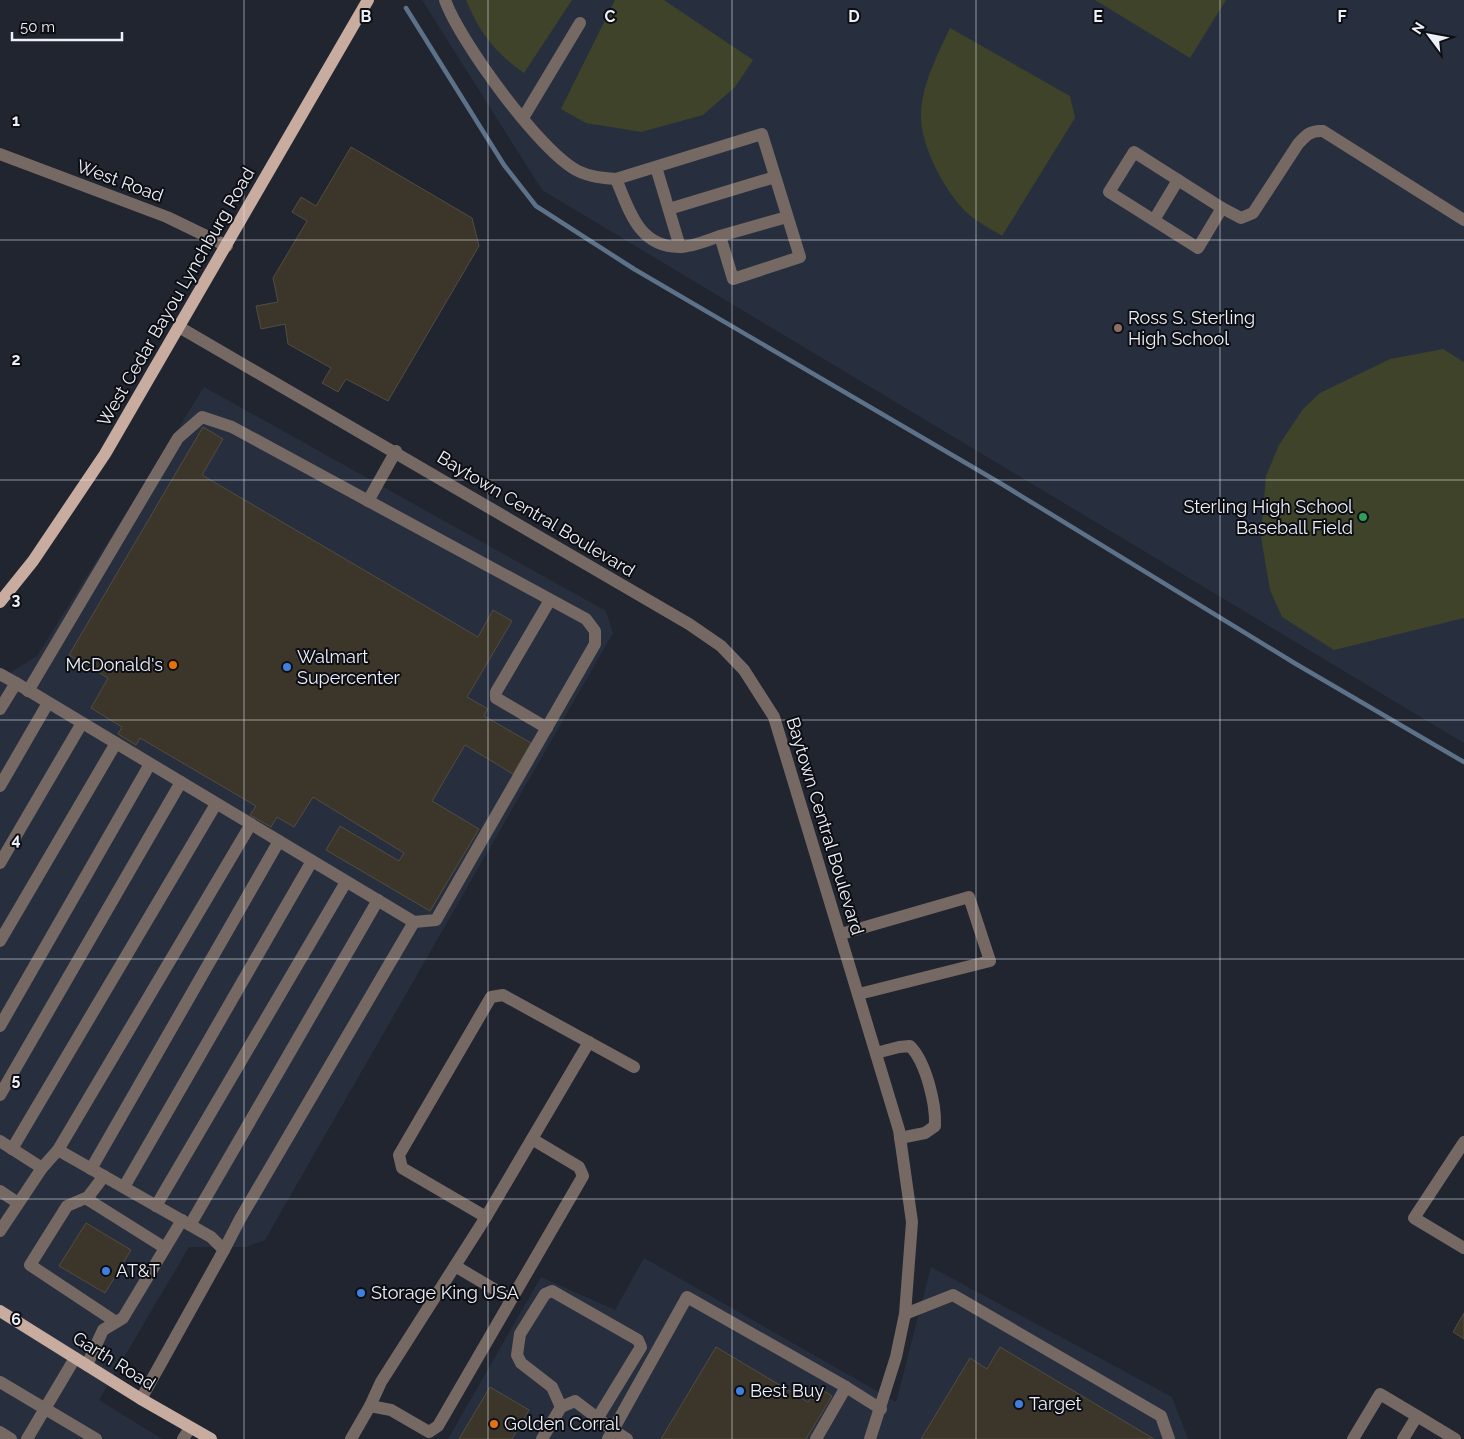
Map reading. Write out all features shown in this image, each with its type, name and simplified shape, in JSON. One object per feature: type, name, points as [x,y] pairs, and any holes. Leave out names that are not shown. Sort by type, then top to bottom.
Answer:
[{"type":"main road","name":"West Cedar Bayou Lynchburg Road","points":[[0,602],[33,561],[104,454],[227,246],[368,0]]},
{"type":"main road","name":"Garth Road","points":[[0,1310],[141,1399],[211,1439]]},
{"type":"street","points":[[445,0],[485,70],[541,140],[578,170],[596,177],[616,179],[762,134],[800,256],[733,278],[720,236]]},
{"type":"street","points":[[452,0],[453,16]]},
{"type":"street","points":[[523,118],[580,23]]},
{"type":"street","points":[[1222,208],[1198,248],[1109,192],[1134,152],[1241,218],[1253,213],[1298,144],[1306,134],[1315,130],[1323,131],[1464,220]]},
{"type":"street","name":"West Road","points":[[0,154],[167,217],[227,246]]},
{"type":"street","points":[[656,168],[680,247]]},
{"type":"street","points":[[669,209],[775,177]]},
{"type":"street","points":[[616,179],[633,221],[640,230],[652,239],[680,247],[787,217]]},
{"type":"street","points":[[1154,220],[1178,180]]},
{"type":"street","name":"Baytown Central Boulevard","points":[[179,327],[690,624],[722,646],[744,670],[774,717],[859,994],[900,1138],[912,1222],[905,1314],[896,1357],[870,1439]]},
{"type":"street","points":[[0,674],[16,683],[28,691],[48,703],[181,782],[216,804],[251,824],[346,882],[414,922],[436,920],[595,644],[595,631],[586,619],[232,427],[202,417],[178,438],[28,691]]},
{"type":"street","points":[[368,501],[396,452]]},
{"type":"street","points":[[547,728],[496,698],[496,692],[550,600]]},
{"type":"street","points":[[0,709],[16,683]]},
{"type":"street","points":[[0,786],[48,703]]},
{"type":"street","points":[[0,863],[82,723]]},
{"type":"street","points":[[0,941],[116,743]]},
{"type":"street","points":[[0,1026],[150,764]]},
{"type":"street","points":[[0,1095],[181,782]]},
{"type":"street","points":[[12,1149],[216,804]]},
{"type":"street","points":[[0,1231],[42,1168],[58,1150],[251,824]]},
{"type":"street","points":[[91,1168],[279,841]]},
{"type":"street","points":[[124,1187],[312,861]]},
{"type":"street","points":[[156,1206],[346,882]]},
{"type":"street","points":[[841,934],[969,897],[990,960],[859,994]]},
{"type":"street","points":[[87,1365],[103,1330],[123,1318],[165,1248],[186,1222],[378,900]]},
{"type":"street","points":[[141,1399],[240,1219],[414,922]]},
{"type":"street","points":[[486,1217],[402,1168],[399,1162],[399,1155],[491,997],[503,995],[634,1067]]},
{"type":"street","points":[[350,1439],[370,1406],[381,1382],[486,1217],[589,1042]]},
{"type":"street","points":[[876,1053],[910,1046],[923,1065],[936,1115],[935,1126],[925,1133],[900,1138]]},
{"type":"street","points":[[370,1406],[391,1410],[429,1432],[434,1430],[583,1176],[579,1167],[532,1139]]},
{"type":"street","points":[[0,1141],[42,1168]]},
{"type":"street","points":[[1464,1142],[1414,1218],[1464,1248]]},
{"type":"street","points":[[58,1150],[211,1237],[224,1250]]},
{"type":"street","points":[[104,1176],[87,1199],[67,1206],[30,1265],[116,1322]]},
{"type":"street","points":[[0,1191],[18,1203]]},
{"type":"street","points":[[87,1199],[165,1248]]},
{"type":"street","points":[[455,1266],[511,1298]]},
{"type":"street","points":[[561,1407],[552,1387],[521,1363],[517,1355],[520,1334],[545,1294],[552,1291],[638,1340],[641,1347],[598,1419]]},
{"type":"street","points":[[905,1314],[953,1295],[1161,1416],[1169,1439]]},
{"type":"street","points":[[610,1435],[687,1297],[846,1387],[881,1409]]},
{"type":"street","points":[[27,1439],[75,1358]]},
{"type":"street","points":[[0,1382],[96,1439]]},
{"type":"street","points":[[816,1439],[846,1387]]},
{"type":"street","points":[[1352,1439],[1380,1394],[1455,1439]]},
{"type":"street","points":[[542,1439],[561,1407],[575,1402],[598,1419],[610,1435],[628,1439]]},
{"type":"street","points":[[1403,1439],[1417,1416]]},
{"type":"street","points":[[183,1439],[190,1428]]},
{"type":"street","points":[[0,1432],[11,1439]]},
{"type":"shaded area","name":"Ross S. Sterling High School","points":[[422,0],[1464,0],[1464,743],[542,190]]},
{"type":"shaded area","points":[[204,387],[606,611],[613,633],[265,1240],[246,1247],[189,1247],[99,1400],[162,1439],[0,1439],[0,679],[37,656]]},
{"type":"shaded area","points":[[644,1258],[896,1402],[931,1267],[1172,1397],[1188,1439],[448,1439],[541,1277],[615,1310]]},
{"type":"green space","points":[[466,0],[572,0],[524,73],[505,58],[489,41],[471,12]]},
{"type":"green space","points":[[615,0],[664,0],[753,60],[735,87],[703,115],[641,132],[586,123],[561,109]]},
{"type":"green space","points":[[1095,0],[1226,0],[1190,58]]},
{"type":"green space","points":[[950,28],[1070,96],[1075,118],[1002,236],[967,213],[950,193],[935,167],[925,140],[921,115],[924,93],[931,70]]},
{"type":"green space","name":"Sterling High School Baseball Field","points":[[1443,349],[1464,362],[1464,618],[1334,650],[1282,617],[1270,590],[1261,537],[1266,476],[1279,445],[1303,409],[1320,393],[1390,359]]},
{"type":"building","points":[[351,147],[472,218],[479,246],[388,401],[346,379],[338,392],[322,383],[331,368],[288,344],[285,324],[261,329],[256,306],[278,302],[273,278],[307,221],[292,212],[301,197],[316,206]]},
{"type":"building","name":"Walmart Supercenter","points":[[203,427],[223,439],[202,475],[478,637],[493,610],[512,621],[467,697],[488,709],[484,716],[531,743],[513,774],[465,745],[432,801],[479,829],[430,911],[326,850],[340,826],[399,861],[404,853],[313,797],[294,827],[277,817],[271,827],[250,815],[256,806],[140,738],[136,745],[118,734],[122,727],[91,708],[108,678],[69,655]]},
{"type":"building","points":[[86,1223],[131,1250],[105,1293],[59,1266]]},
{"type":"building","points":[[1464,1313],[1464,1339],[1453,1332]]},
{"type":"building","name":"Best Buy","points":[[716,1347],[808,1402],[817,1387],[832,1396],[806,1439],[661,1439]]},
{"type":"building","name":"Target","points":[[1000,1347],[1154,1439],[921,1439],[970,1358],[987,1369]]},
{"type":"building","name":"Golden Corral","points":[[490,1387],[529,1410],[512,1439],[459,1439]]},
{"type":"waterway","points":[[406,8],[504,165],[536,206],[634,269],[1000,483],[1296,664],[1464,762]]},
{"type":"place","name":"Ross S. Sterling High School","points":[[1118,328]]},
{"type":"place","name":"Sterling High School Baseball Field","points":[[1363,517]]},
{"type":"place","name":"McDonald's","points":[[173,665]]},
{"type":"place","name":"Walmart Supercenter","points":[[287,667]]},
{"type":"place","name":"AT&T","points":[[106,1271]]},
{"type":"place","name":"Storage King USA","points":[[361,1293]]},
{"type":"place","name":"Best Buy","points":[[740,1391]]},
{"type":"place","name":"Target","points":[[1019,1404]]},
{"type":"place","name":"Golden Corral","points":[[494,1424]]}]
